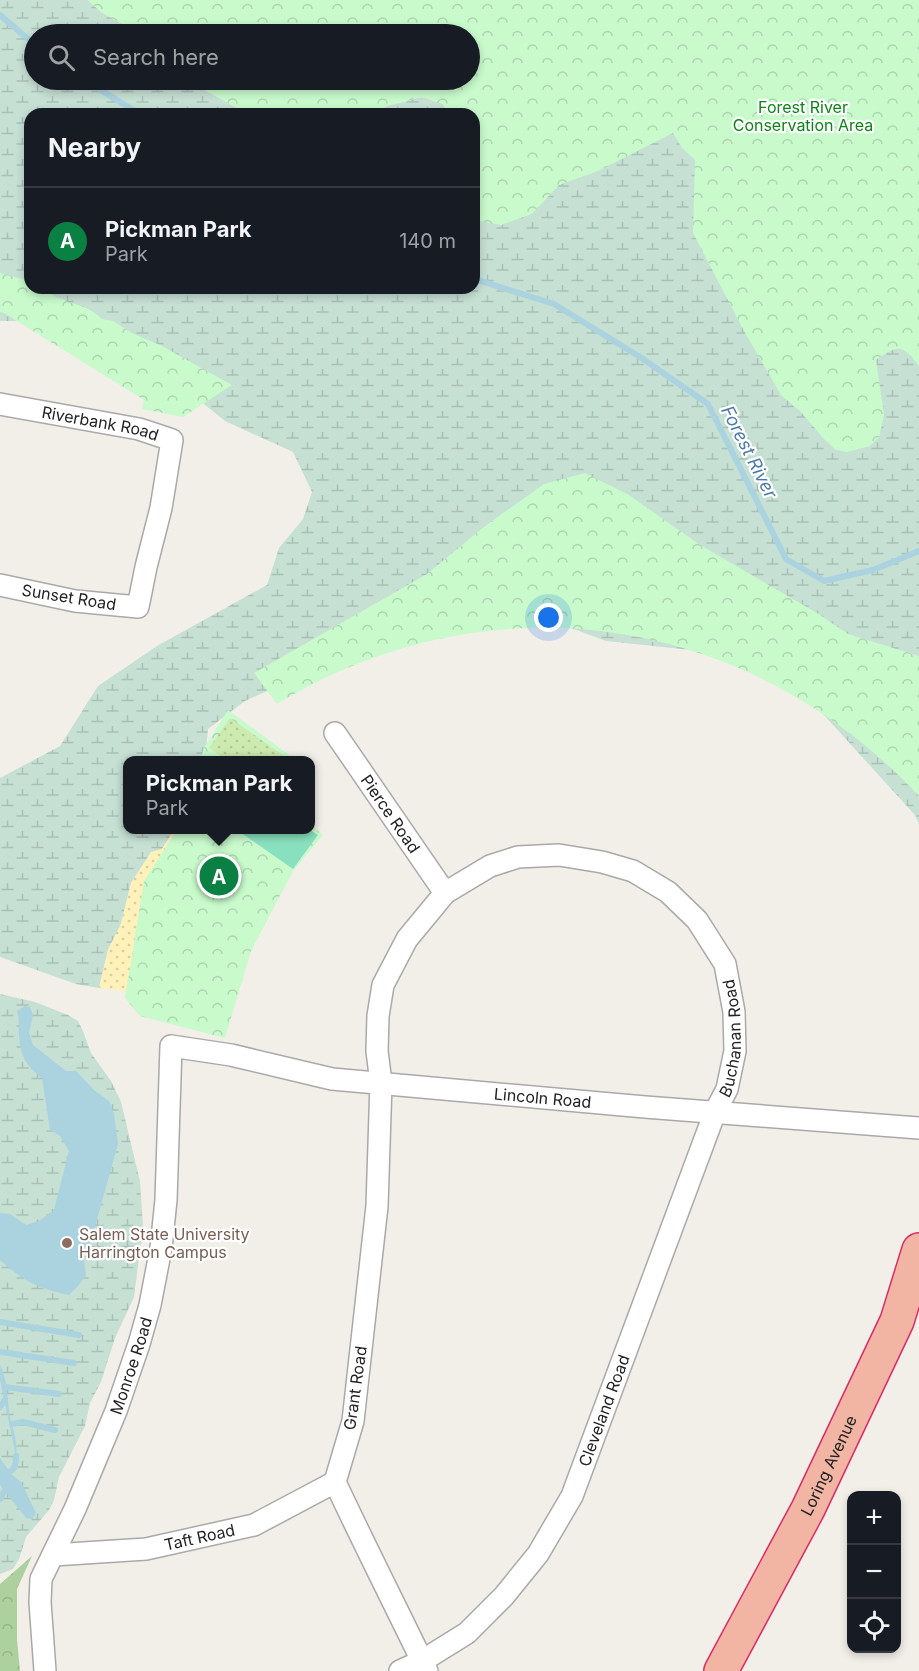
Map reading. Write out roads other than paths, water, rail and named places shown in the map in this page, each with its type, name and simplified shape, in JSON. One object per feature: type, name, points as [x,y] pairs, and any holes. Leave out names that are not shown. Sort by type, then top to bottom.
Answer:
[{"type":"highway","name":"Loring Avenue","points":[[721,1671],[908,1322],[919,1250]]},
{"type":"street","name":"Riverbank Road","points":[[0,404],[140,429],[172,440],[162,508],[138,608]]},
{"type":"street","name":"Sunset Road","points":[[0,585],[75,601],[138,608]]},
{"type":"street","name":"Pierce Road","points":[[335,733],[445,893]]},
{"type":"street","name":"Buchanan Road","points":[[381,1083],[376,1051],[383,985],[407,939],[445,893],[490,866],[518,857],[559,855],[602,862],[633,871],[668,892],[697,920],[725,964],[734,1011],[735,1051],[727,1089],[716,1112]]},
{"type":"street","name":"Lincoln Road","points":[[171,1046],[231,1055],[332,1079],[919,1128]]},
{"type":"street","name":"Monroe Road","points":[[45,1671],[40,1602],[41,1579],[116,1412],[139,1346],[150,1305],[161,1248],[166,1200],[171,1046]]},
{"type":"street","name":"Grant Road","points":[[335,1482],[353,1421],[377,1206],[381,1083]]},
{"type":"street","name":"Cleveland Road","points":[[400,1671],[424,1666],[467,1632],[504,1596],[538,1554],[572,1496],[716,1112]]},
{"type":"street","name":"Taft Road","points":[[53,1555],[146,1549],[254,1525],[335,1482]]},
{"type":"street","points":[[335,1482],[424,1666]]},
{"type":"water","points":[[25,1006],[30,1007],[33,1015],[29,1033],[33,1045],[66,1071],[76,1071],[94,1090],[109,1101],[114,1114],[118,1144],[89,1248],[83,1255],[86,1275],[69,1295],[32,1283],[0,1260],[0,1213],[10,1214],[26,1225],[39,1221],[54,1210],[69,1151],[60,1136],[50,1130],[42,1078],[28,1065],[21,1050],[17,1011]]},
{"type":"water","points":[[0,1365],[6,1383],[10,1417],[16,1441],[16,1456],[0,1380]]},
{"type":"water","points":[[0,1458],[11,1474],[21,1482],[36,1513],[32,1519],[26,1518],[0,1485]]},
{"type":"waterway","name":"Forest River","points":[[0,15],[24,35]]},
{"type":"waterway","name":"Forest River","points":[[100,90],[130,108]]},
{"type":"waterway","name":"Forest River","points":[[480,281],[554,304],[640,357],[708,404],[786,559],[824,581],[873,570],[919,551]]},
{"type":"waterway","points":[[0,1322],[79,1335]]},
{"type":"waterway","points":[[0,1352],[74,1363]]},
{"type":"waterway","points":[[5,1387],[59,1394]]},
{"type":"waterway","points":[[0,1407],[5,1400]]},
{"type":"waterway","points":[[12,1424],[23,1422],[55,1430]]},
{"type":"waterway","points":[[9,1472],[16,1463],[16,1456]]},
{"type":"waterway","points":[[0,1499],[5,1490]]},
{"type":"place","name":"Pickman Park","points":[[219,876]]},
{"type":"place","name":"Salem State University Harrington Campus","points":[[67,1243]]},
{"type":"park label","name":"Forest River Conservation Area","points":[[803,116]]}]
